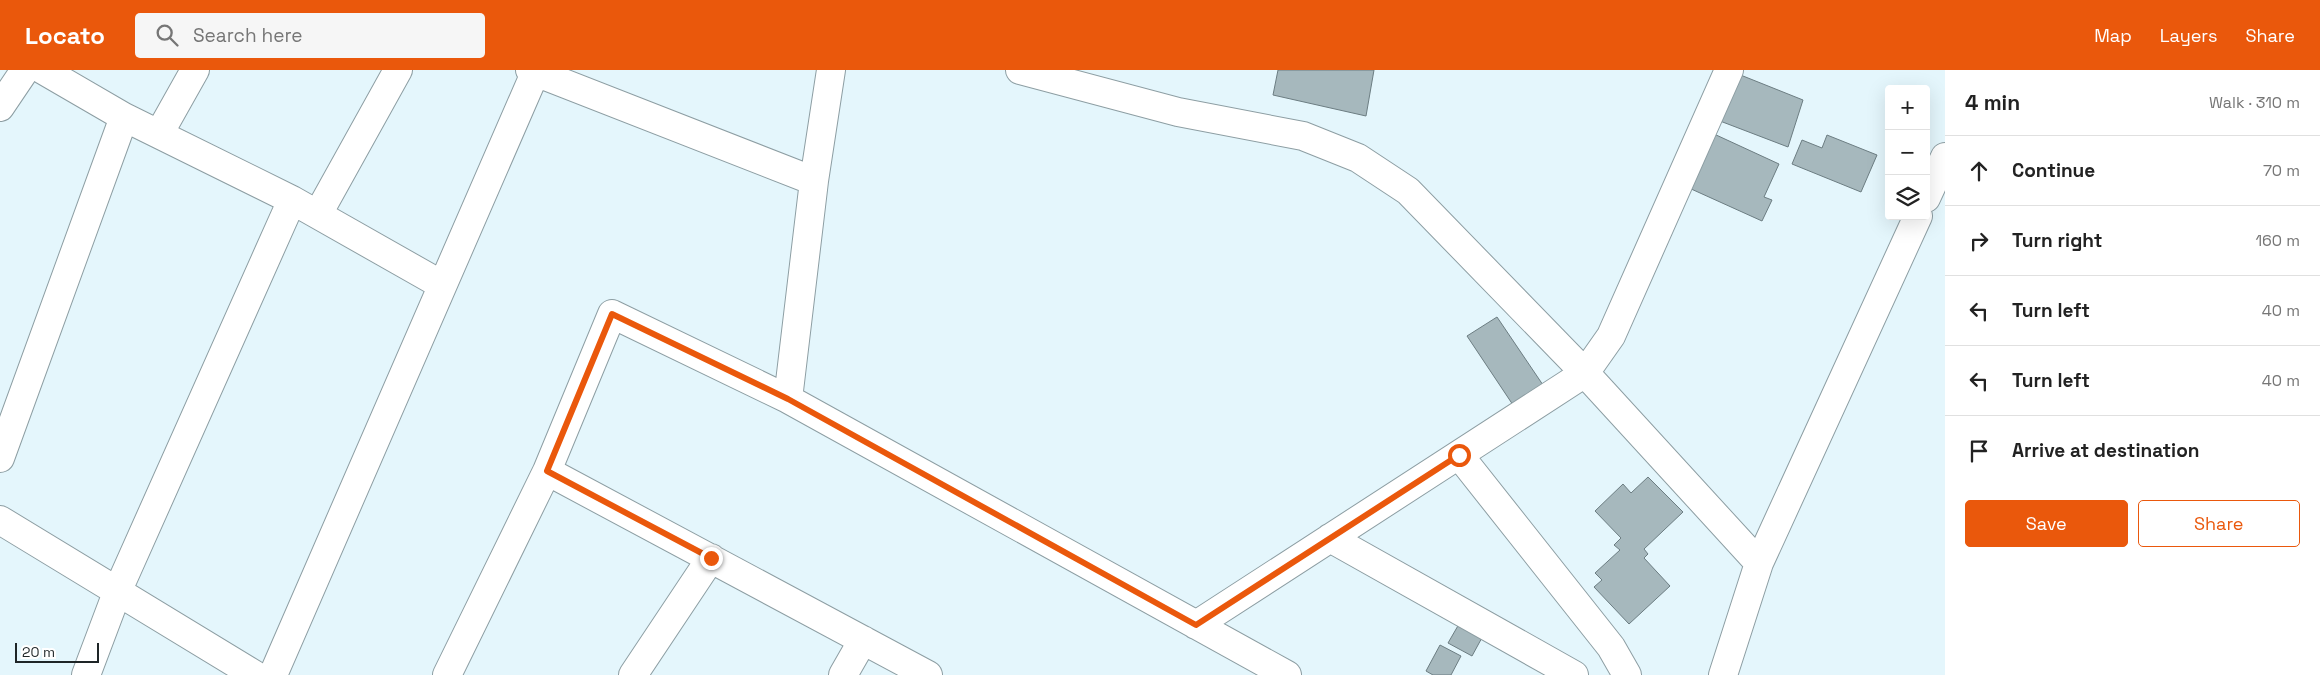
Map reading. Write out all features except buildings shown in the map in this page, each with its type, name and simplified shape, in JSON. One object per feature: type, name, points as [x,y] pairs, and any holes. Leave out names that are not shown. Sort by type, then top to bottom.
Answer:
[{"type":"street","points":[[0,108],[26,70]]},
{"type":"street","points":[[42,70],[124,117],[292,200],[442,285]]},
{"type":"street","points":[[159,134],[195,70]]},
{"type":"street","points":[[318,214],[398,70]]},
{"type":"street","points":[[788,399],[814,181],[830,70]]},
{"type":"street","points":[[1196,625],[1585,373],[1611,336],[1729,70]]},
{"type":"street","points":[[273,675],[533,71],[814,181]]},
{"type":"street","points":[[1031,72],[1178,112],[1303,136],[1358,158],[1408,191],[1585,373],[1759,563]]},
{"type":"street","points":[[0,458],[4,427],[124,117]]},
{"type":"street","points":[[1930,190],[1944,160]]},
{"type":"street","points":[[86,675],[118,590],[292,200]]},
{"type":"street","points":[[1723,675],[1759,563],[1916,220]]},
{"type":"street","points":[[448,675],[547,471],[612,314],[788,399],[1287,675]]},
{"type":"street","points":[[1459,455],[1611,647],[1627,675]]},
{"type":"street","points":[[547,471],[928,675]]},
{"type":"street","points":[[0,520],[255,675]]},
{"type":"street","points":[[1330,538],[1574,675]]},
{"type":"street","points":[[633,675],[711,558]]},
{"type":"street","points":[[843,675],[863,640]]},
{"type":"route","points":[[711,558],[547,471],[612,314],[788,399],[1196,625],[1459,455]]}]
